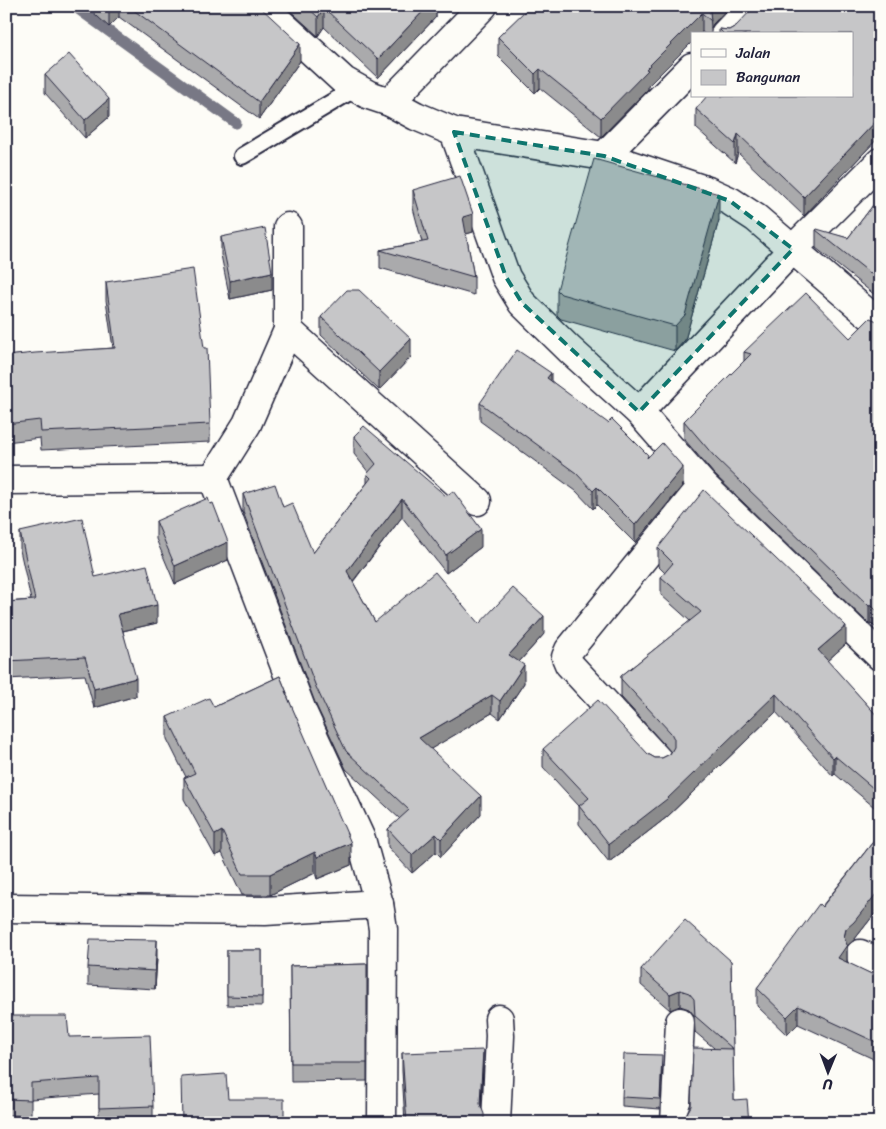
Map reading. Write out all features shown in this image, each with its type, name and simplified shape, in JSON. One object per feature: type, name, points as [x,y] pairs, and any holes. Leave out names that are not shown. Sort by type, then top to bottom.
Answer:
[{"type":"street","points":[[262,6],[344,81],[454,132],[604,156],[708,191],[730,201],[756,218],[880,324]]},
{"type":"street","points":[[390,102],[483,6]]},
{"type":"street","points":[[727,32],[752,6]]},
{"type":"street","points":[[604,156],[691,68]]},
{"type":"street","points":[[454,132],[506,277],[522,303],[570,350],[639,412],[703,485],[880,656]]},
{"type":"street","points":[[639,412],[793,249],[880,162]]},
{"type":"street","points":[[213,478],[247,424],[288,330],[288,227]]},
{"type":"street","points":[[288,330],[477,501]]},
{"type":"street","points":[[6,480],[213,478]]},
{"type":"street","points":[[213,478],[302,710],[361,839],[379,904],[383,929],[382,1123]]},
{"type":"street","points":[[659,761],[570,664],[566,657],[569,650],[703,485]]},
{"type":"street","points":[[6,908],[265,911],[379,904]]},
{"type":"street","points":[[496,1123],[499,1019]]},
{"type":"street","points":[[675,1123],[680,1022]]},
{"type":"lane","points":[[242,156],[356,88]]},
{"type":"highlighted area","points":[[454,132],[604,156],[730,201],[793,249],[639,412],[522,303],[506,277]]},
{"type":"building","points":[[128,6],[259,6],[300,44],[259,102]]},
{"type":"building","points":[[306,6],[428,6],[378,59],[324,8],[318,17]]},
{"type":"building","points":[[530,6],[713,6],[710,12],[711,21],[702,13],[646,69],[648,70],[601,118],[540,69],[535,74],[498,37]]},
{"type":"building","points":[[755,6],[880,6],[880,117],[804,197],[738,134],[735,144],[696,109],[705,98],[854,98],[854,32],[722,32],[719,29],[729,30],[736,26]]},
{"type":"building","points":[[69,54],[109,99],[85,120],[45,75]]},
{"type":"building","points":[[594,159],[719,194],[685,315],[675,326],[561,294],[557,290]]},
{"type":"building","points":[[460,176],[473,214],[463,217],[474,277],[380,250],[428,241],[413,190]]},
{"type":"building","points":[[880,196],[880,281],[816,230],[848,238]]},
{"type":"building","points":[[265,228],[272,272],[230,281],[221,237]]},
{"type":"building","points":[[193,269],[204,348],[207,348],[210,424],[41,432],[40,420],[6,424],[6,356],[115,348],[106,282]]},
{"type":"building","points":[[347,290],[359,290],[411,339],[379,372],[321,317]]},
{"type":"building","points":[[806,293],[850,338],[870,318],[880,321],[880,368],[878,370],[880,372],[880,614],[871,605],[869,606],[714,456],[684,421],[751,354],[744,352]]},
{"type":"building","points":[[517,350],[551,373],[547,378],[608,423],[612,419],[648,455],[647,458],[662,443],[683,467],[635,525],[597,487],[593,491],[576,473],[480,403]]},
{"type":"building","points":[[364,426],[446,496],[453,491],[481,529],[446,555],[402,499],[347,571],[375,622],[435,572],[479,624],[513,588],[544,616],[509,655],[524,665],[500,701],[492,695],[419,738],[481,796],[441,839],[436,834],[412,855],[388,829],[409,810],[346,751],[316,687],[243,494],[275,484],[283,507],[292,503],[313,553],[371,478],[367,474],[376,464],[354,436]]},
{"type":"building","points":[[704,490],[846,626],[818,650],[880,719],[880,794],[835,756],[833,758],[776,694],[667,799],[609,844],[579,806],[589,798],[543,749],[598,700],[648,754],[655,758],[662,758],[670,754],[674,747],[674,739],[671,733],[621,679],[621,676],[701,612],[661,577],[673,563],[658,548]]},
{"type":"building","points":[[208,498],[210,504],[213,503],[228,542],[175,566],[156,521]]},
{"type":"building","points":[[82,518],[95,577],[147,565],[157,605],[118,614],[136,678],[94,689],[85,657],[6,661],[6,602],[35,600],[20,532]]},
{"type":"building","points":[[280,676],[351,843],[317,857],[315,852],[270,874],[242,874],[222,831],[215,835],[184,778],[195,773],[167,717],[209,698],[214,707]]},
{"type":"building","points":[[880,833],[880,889],[854,922],[846,929],[844,937],[847,945],[838,958],[880,978],[880,1044],[798,1006],[787,1017],[757,988],[819,904],[822,907]]},
{"type":"building","points":[[685,920],[731,961],[733,1049],[695,1016],[694,999],[689,993],[680,990],[670,994],[641,969]]},
{"type":"building","points":[[90,939],[157,940],[155,971],[88,967]]},
{"type":"building","points":[[227,950],[262,950],[262,997],[227,996]]},
{"type":"building","points":[[367,964],[367,1063],[291,1063],[290,966]]},
{"type":"building","points":[[6,1016],[67,1016],[69,1037],[150,1035],[153,1106],[99,1108],[99,1078],[31,1083],[31,1100],[6,1099]]},
{"type":"building","points":[[693,1048],[733,1049],[734,1100],[747,1099],[749,1123],[687,1123],[686,1115],[691,1106]]},
{"type":"building","points":[[483,1050],[480,1104],[484,1114],[484,1123],[407,1123],[402,1053]]},
{"type":"building","points":[[624,1054],[662,1055],[660,1099],[622,1097]]},
{"type":"building","points":[[226,1074],[228,1099],[284,1099],[284,1123],[182,1123],[181,1077]]},
{"type":"waterway","points":[[74,6],[236,123]]}]
